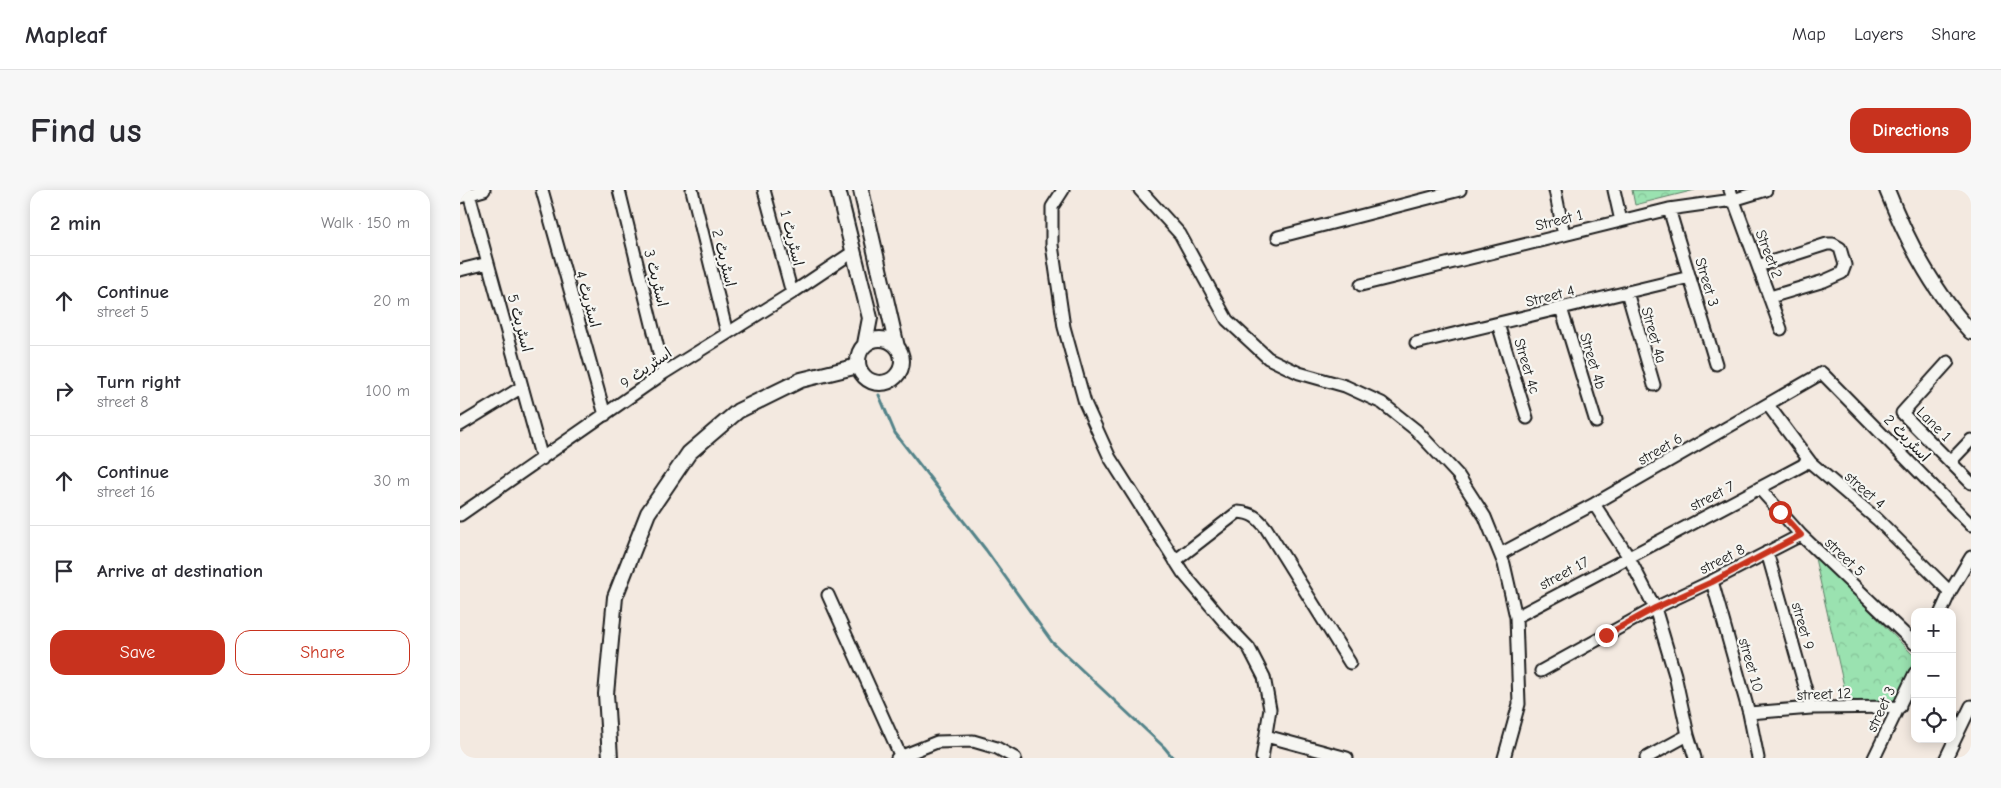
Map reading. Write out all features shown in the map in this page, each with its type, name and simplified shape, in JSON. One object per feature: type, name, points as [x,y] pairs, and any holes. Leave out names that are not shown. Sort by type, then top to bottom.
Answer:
[{"type":"street","points":[[465,195],[484,190]]},
{"type":"street","name":"اسٹریٹ 4","points":[[542,190],[605,415]]},
{"type":"street","name":"اسٹریٹ 3","points":[[619,190],[664,373]]},
{"type":"street","name":"اسٹریٹ 2","points":[[692,190],[728,334]]},
{"type":"street","name":"اسٹریٹ 1","points":[[764,190],[792,293]]},
{"type":"street","points":[[838,190],[870,318],[865,344],[858,358],[858,366],[864,378],[870,382],[883,384],[895,378],[902,367],[902,360],[897,347],[861,190]]},
{"type":"street","points":[[1063,190],[1052,207],[1052,245],[1064,328],[1085,403],[1110,458],[1183,574],[1249,648],[1264,677],[1270,709],[1262,758]]},
{"type":"street","points":[[1140,190],[1180,234],[1227,320],[1268,358],[1300,373],[1345,386],[1382,403],[1416,430],[1458,475],[1505,552],[1504,564],[1516,617],[1519,704],[1504,758]]},
{"type":"street","points":[[1278,237],[1460,190]]},
{"type":"street","points":[[1555,190],[1564,235]]},
{"type":"street","points":[[1614,190],[1620,221]]},
{"type":"street","name":"Street 1","points":[[1361,285],[1670,208],[1731,195],[1766,190]]},
{"type":"street","points":[[1888,190],[1912,246],[1930,278],[1955,315],[1971,332]]},
{"type":"street","name":"اسٹریٹ 5","points":[[465,195],[488,263],[542,459]]},
{"type":"street","name":"Street 2","points":[[1731,195],[1781,329]]},
{"type":"street","name":"Street 3","points":[[1670,208],[1716,364]]},
{"type":"street","points":[[1758,266],[1827,244],[1833,244],[1840,248],[1845,265],[1842,273],[1824,281],[1770,297]]},
{"type":"street","name":"اسٹریٹ 9","points":[[460,515],[664,373],[792,293],[852,252]]},
{"type":"street","points":[[460,270],[488,263]]},
{"type":"street","name":"Street 4","points":[[1416,343],[1690,277]]},
{"type":"street","name":"Street 4a","points":[[1626,292],[1654,385]]},
{"type":"street","name":"Street 4b","points":[[1561,308],[1596,422]]},
{"type":"street","name":"Street 4c","points":[[1498,324],[1527,418]]},
{"type":"street","points":[[865,344],[879,339],[886,340],[897,347]]},
{"type":"street","name":"Lane 1","points":[[1948,362],[1902,413],[1971,483]]},
{"type":"street","points":[[610,758],[606,694],[615,597],[648,513],[689,453],[738,411],[801,380],[858,366]]},
{"type":"street","name":"اسٹریٹ 2","points":[[1822,372],[1971,525]]},
{"type":"street","name":"street 6","points":[[1505,552],[1594,504],[1768,405],[1822,372]]},
{"type":"street","points":[[460,424],[522,387]]},
{"type":"street","name":"street 4","points":[[1768,405],[1808,459],[1878,520],[1950,592]]},
{"type":"street","points":[[1950,462],[1971,440]]},
{"type":"street","name":"street 7","points":[[1628,556],[1759,488],[1803,464],[1808,459]]},
{"type":"street","name":"street 5","points":[[1759,488],[1801,535],[1911,640]]},
{"type":"street","points":[[1594,504],[1628,556],[1655,608],[1675,675],[1695,758]]},
{"type":"street","points":[[1175,561],[1238,512],[1249,512],[1257,516],[1350,663]]},
{"type":"street","name":"street 8","points":[[1541,671],[1655,608],[1712,582],[1801,535]]},
{"type":"street","name":"street 9","points":[[1767,552],[1811,708]]},
{"type":"street","name":"street 17","points":[[1516,617],[1628,556]]},
{"type":"street","points":[[1943,608],[1971,557]]},
{"type":"street","name":"street 10","points":[[1712,582],[1749,713],[1758,758]]},
{"type":"street","points":[[828,595],[899,758],[937,742],[972,741],[997,748],[1015,758]]},
{"type":"street","name":"street 3","points":[[1874,758],[1911,682]]},
{"type":"street","points":[[1946,758],[1971,706]]},
{"type":"street","name":"street 12","points":[[1749,713],[1811,708],[1900,707]]},
{"type":"street","points":[[1646,758],[1688,735]]},
{"type":"street","points":[[1266,736],[1347,758]]},
{"type":"green space","points":[[1632,190],[1695,190],[1635,205]]},
{"type":"green space","points":[[1814,554],[1911,653],[1911,668],[1897,705],[1848,704]]},
{"type":"waterway","points":[[846,190],[870,291]]},
{"type":"waterway","points":[[879,395],[895,433],[986,550],[1052,642],[1164,747],[1173,758]]},
{"type":"route","points":[[1606,635],[1655,608],[1712,582],[1801,535],[1780,512]]}]
